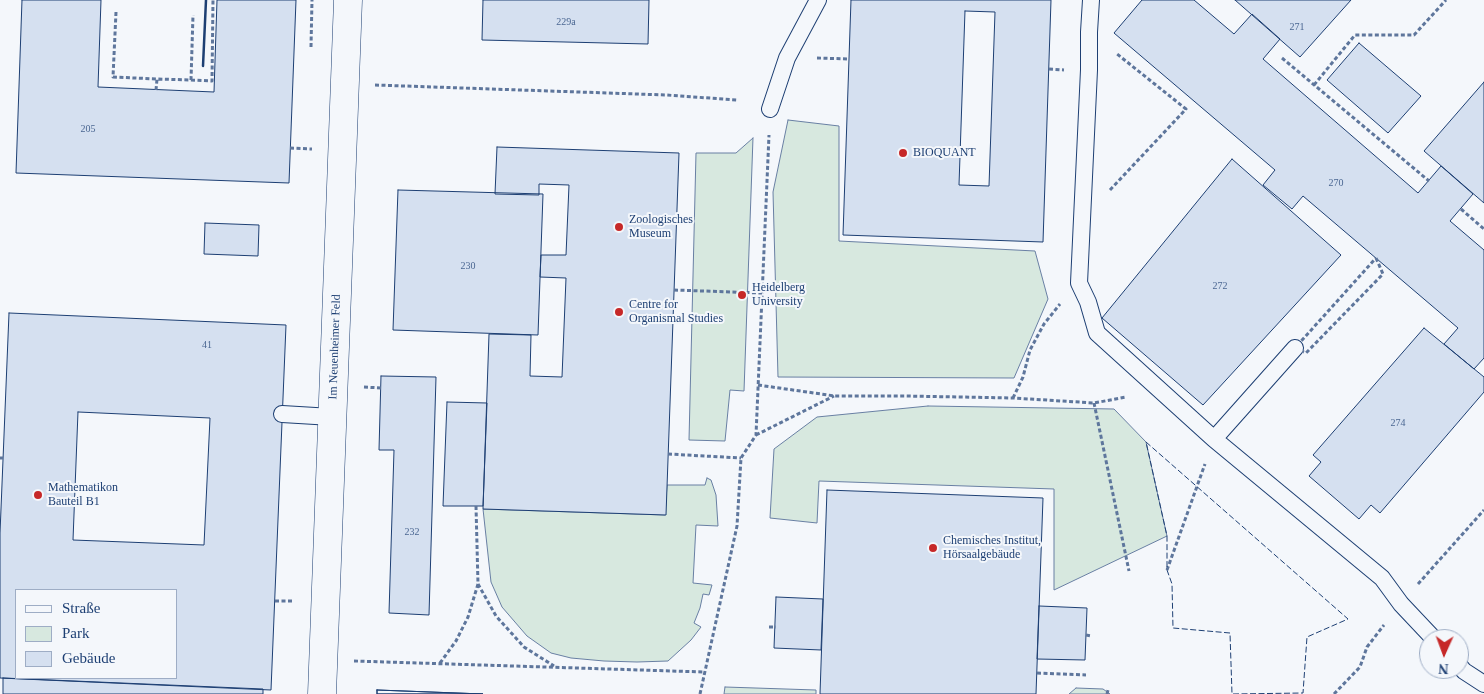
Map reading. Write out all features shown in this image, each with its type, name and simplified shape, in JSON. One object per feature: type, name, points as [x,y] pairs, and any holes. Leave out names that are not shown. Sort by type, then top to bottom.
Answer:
[{"type":"street","name":"Im Neuenheimer Feld","points":[[322,694],[348,0]]},
{"type":"lane","points":[[770,109],[787,58],[818,0]]},
{"type":"lane","points":[[1091,0],[1079,283],[1088,302],[1097,333],[1214,439],[1382,578],[1401,604],[1425,629]]},
{"type":"lane","points":[[1214,439],[1295,348]]},
{"type":"lane","points":[[282,414],[332,417]]},
{"type":"lane","points":[[1469,674],[1484,684]]},
{"type":"path","points":[[116,12],[113,77],[212,81],[213,0]]},
{"type":"path","points":[[1314,85],[1355,35],[1414,35],[1446,0]]},
{"type":"path","points":[[191,80],[193,15]]},
{"type":"path","points":[[1082,220],[1186,109],[1089,32]]},
{"type":"path","points":[[1282,58],[1429,181]]},
{"type":"path","points":[[156,90],[157,79]]},
{"type":"path","points":[[345,84],[666,95],[737,100]]},
{"type":"path","points":[[756,435],[770,109]]},
{"type":"path","points":[[1461,209],[1484,229]]},
{"type":"path","points":[[1376,258],[1383,274],[1306,353],[1295,348],[1357,280],[1376,258]]},
{"type":"path","points":[[1013,398],[1023,378],[1030,350],[1044,324],[1079,283]]},
{"type":"path","points":[[674,290],[762,293]]},
{"type":"path","points":[[758,385],[835,396],[1013,398],[1094,403],[1129,570]]},
{"type":"path","points":[[700,694],[737,526],[740,458],[756,435],[835,396]]},
{"type":"path","points":[[1167,570],[1214,439]]},
{"type":"path","points":[[668,454],[740,458]]},
{"type":"path","points":[[440,663],[456,641],[468,617],[478,584],[476,506]]},
{"type":"path","points":[[1334,694],[1360,667],[1367,647],[1401,604],[1484,510]]},
{"type":"path","points":[[478,584],[496,616],[524,647],[555,667]]},
{"type":"path","points":[[770,627],[776,627]]},
{"type":"path","points":[[1086,635],[1092,636]]},
{"type":"path","points":[[324,660],[704,672]]},
{"type":"path","points":[[1037,674],[1086,675]]},
{"type":"green space","points":[[788,120],[839,126],[839,241],[1035,251],[1048,299],[1014,378],[778,377],[773,192]]},
{"type":"green space","points":[[753,138],[744,391],[730,390],[725,441],[689,440],[696,153],[736,153]]},
{"type":"green space","points":[[928,406],[1114,409],[1146,442],[1167,536],[1054,590],[1054,489],[819,481],[817,523],[770,518],[774,449],[817,417]]},
{"type":"green space","points":[[707,478],[711,480],[716,495],[718,526],[696,525],[693,583],[712,585],[709,595],[703,594],[694,623],[701,627],[691,640],[668,661],[604,661],[571,658],[551,653],[527,636],[502,607],[491,582],[483,509],[665,515],[667,485],[705,485]]},
{"type":"green space","points":[[725,687],[816,690],[816,694],[724,694]]},
{"type":"green space","points":[[1076,688],[1103,689],[1110,694],[1069,694]]},
{"type":"building","points":[[22,0],[101,0],[98,87],[214,92],[217,0],[296,0],[289,183],[16,173]]},
{"type":"building","points":[[483,0],[649,0],[648,44],[482,40]]},
{"type":"building","name":"BIOQUANT","points":[[851,0],[1051,0],[1043,242],[843,235]],"holes":[[[965,11],[995,12],[989,186],[959,185]]]},
{"type":"building","points":[[1142,0],[1194,0],[1234,34],[1252,14],[1280,39],[1263,59],[1418,193],[1441,166],[1473,194],[1450,221],[1484,250],[1484,358],[1474,369],[1444,344],[1458,328],[1303,196],[1292,209],[1263,185],[1275,170],[1114,33]]},
{"type":"building","points":[[1235,0],[1351,0],[1300,57]]},
{"type":"building","points":[[1359,43],[1421,96],[1388,133],[1327,80]]},
{"type":"building","points":[[1484,82],[1484,203],[1424,151]]},
{"type":"building","name":"Centre for Organismal Studies","points":[[497,147],[679,153],[666,515],[483,509],[489,334],[531,335],[530,376],[562,377],[566,278],[540,277],[541,255],[566,255],[569,185],[539,184],[539,195],[495,194]]},
{"type":"building","points":[[1232,159],[1341,255],[1203,405],[1102,318]]},
{"type":"building","points":[[398,190],[543,194],[538,335],[393,330]]},
{"type":"building","points":[[205,223],[259,225],[258,256],[204,254]]},
{"type":"building","name":"Mathematikon Bauteil B1","points":[[9,313],[286,325],[271,690],[23,679],[178,679],[178,589],[15,589],[15,679],[0,678],[0,533]],"holes":[[[78,412],[210,418],[204,545],[73,540]]]},
{"type":"building","points":[[1424,328],[1484,377],[1484,392],[1380,513],[1371,505],[1359,519],[1309,476],[1321,462],[1313,455]]},
{"type":"building","points":[[381,376],[436,377],[429,615],[389,613],[394,450],[379,450]]},
{"type":"building","points":[[447,402],[487,403],[483,506],[443,506]]},
{"type":"building","name":"Chemisches Institut, Hörsaalgebäude","points":[[827,490],[1043,498],[1036,694],[820,694]]},
{"type":"building","points":[[776,597],[823,599],[821,650],[774,648]]},
{"type":"building","points":[[1039,606],[1087,608],[1085,660],[1037,659]]},
{"type":"building","points":[[3,678],[263,689],[263,694],[3,694]]},
{"type":"building","points":[[377,690],[483,694],[377,694]]},
{"type":"building","points":[[377,690],[483,694],[377,694]]},
{"type":"fence","points":[[1146,442],[1348,619],[1307,637],[1303,693],[1232,694],[1230,633],[1173,628],[1172,584],[1167,570],[1167,536],[1146,442]]},
{"type":"wall","points":[[203,66],[206,0]]},
{"type":"place","name":"BIOQUANT","points":[[903,153]]},
{"type":"place","name":"Zoologisches Museum","points":[[619,227]]},
{"type":"place","name":"Heidelberg University","points":[[742,295]]},
{"type":"place","name":"Centre for Organismal Studies","points":[[619,312]]},
{"type":"place","name":"Mathematikon Bauteil B1","points":[[38,495]]},
{"type":"place","name":"Chemisches Institut, Hörsaalgebäude","points":[[933,548]]}]
